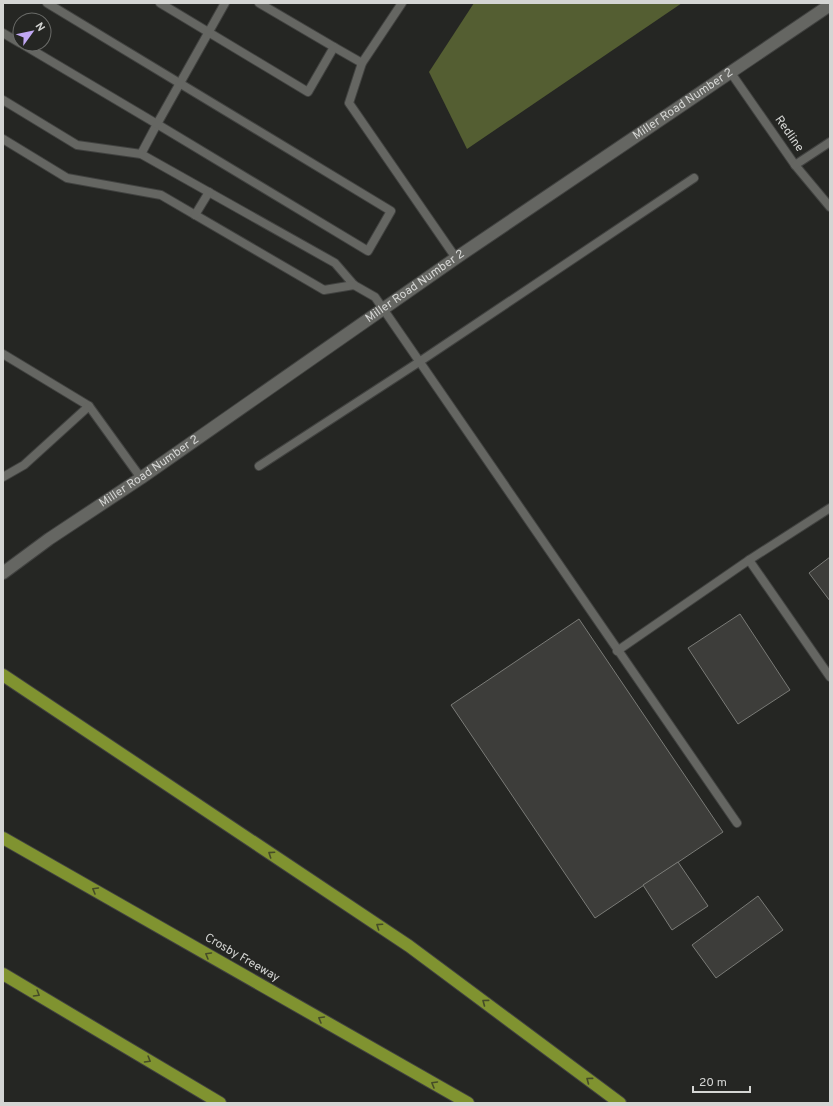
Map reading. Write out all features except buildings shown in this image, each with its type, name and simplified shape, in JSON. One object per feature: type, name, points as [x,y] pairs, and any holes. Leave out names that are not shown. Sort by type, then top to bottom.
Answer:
[{"type":"highway","points":[[3,674],[409,946],[620,1103]]},
{"type":"highway","name":"Crosby Freeway","points":[[3,838],[468,1103]]},
{"type":"highway","points":[[3,974],[220,1103]]},
{"type":"main road","name":"Miller Road Number 2","points":[[3,573],[50,538],[141,478],[456,258],[830,5]]},
{"type":"lane","points":[[35,52],[368,251],[391,211],[48,3]]},
{"type":"lane","points":[[160,3],[308,92],[334,47]]},
{"type":"lane","points":[[141,154],[225,3]]},
{"type":"lane","points":[[260,3],[362,63]]},
{"type":"lane","points":[[402,3],[362,63],[349,103],[456,258]]},
{"type":"lane","points":[[3,33],[12,38]]},
{"type":"lane","name":"Redline","points":[[731,73],[795,165],[830,207]]},
{"type":"lane","points":[[3,100],[77,145],[141,154],[335,263],[354,285],[375,297],[737,824]]},
{"type":"lane","points":[[3,139],[67,178],[161,195],[324,290],[354,285]]},
{"type":"lane","points":[[795,165],[830,142]]},
{"type":"lane","points":[[260,466],[420,362],[694,178]]},
{"type":"lane","points":[[195,215],[209,192]]},
{"type":"lane","points":[[3,354],[89,406],[141,478]]},
{"type":"lane","points":[[3,477],[24,465],[89,406]]},
{"type":"lane","points":[[617,650],[749,560],[830,508]]},
{"type":"lane","points":[[749,560],[830,677]]},
{"type":"shaded area","points":[[474,3],[682,3],[467,149],[429,72]]}]
